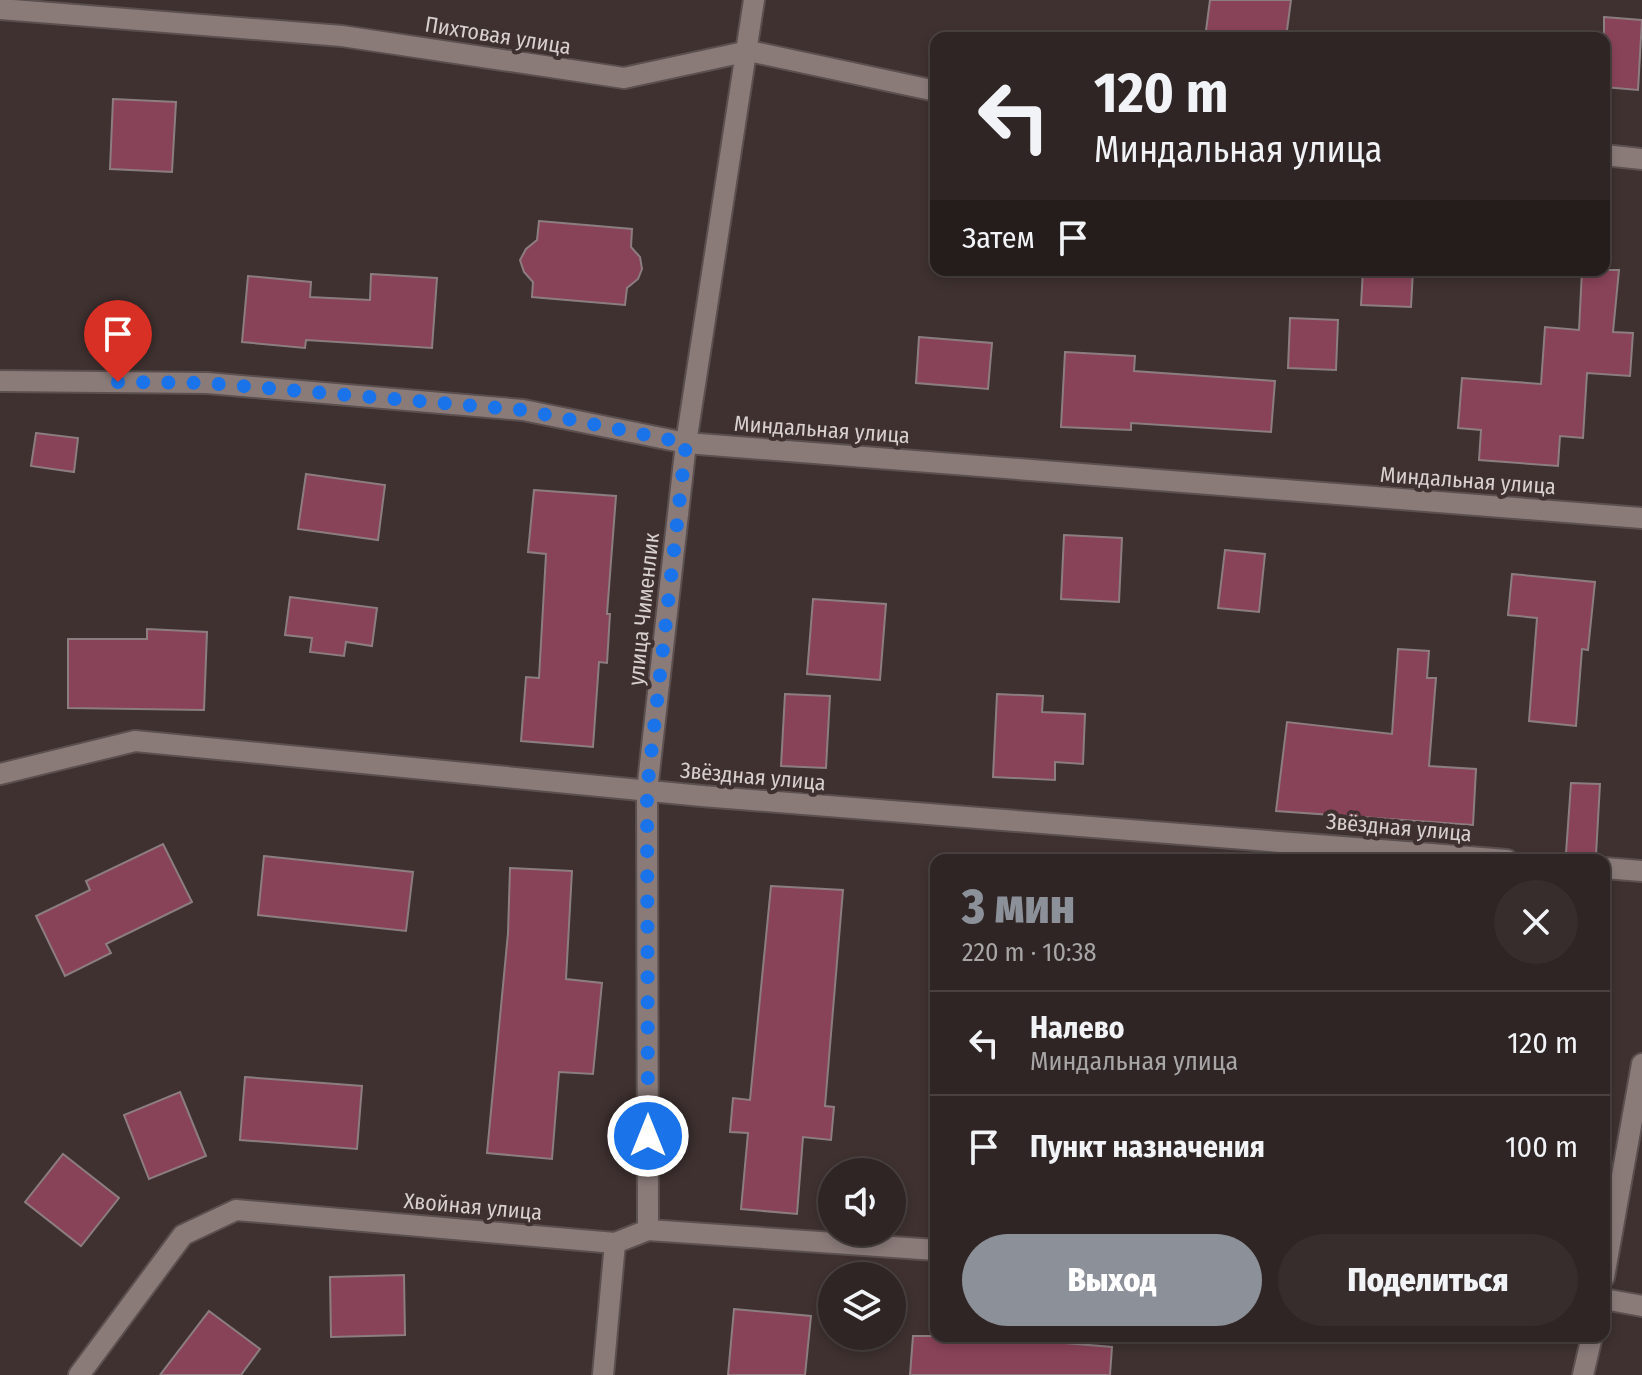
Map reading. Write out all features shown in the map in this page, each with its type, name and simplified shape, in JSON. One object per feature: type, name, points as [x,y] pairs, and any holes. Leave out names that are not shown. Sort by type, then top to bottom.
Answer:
[{"type":"street","name":"улица Чименлик","points":[[648,1230],[647,791],[686,443],[749,51],[754,0]]},
{"type":"street","name":"Пихтовая улица","points":[[0,9],[342,36],[624,78],[749,51],[930,90]]},
{"type":"street","points":[[1610,156],[1642,159]]},
{"type":"street","name":"Миндальная улица","points":[[0,381],[207,383],[523,410],[686,443],[1642,518]]},
{"type":"street","name":"Звёздная улица","points":[[0,774],[135,741],[647,791],[1432,854]]},
{"type":"street","points":[[1610,868],[1642,871]]},
{"type":"street","points":[[1610,1243],[1642,1064]]},
{"type":"street","name":"Хвойная улица","points":[[79,1375],[183,1235],[236,1210],[615,1243],[648,1230],[930,1250]]},
{"type":"street","points":[[603,1375],[615,1243]]},
{"type":"street","points":[[1610,1300],[1642,1306]]},
{"type":"street","points":[[1583,1375],[1591,1342]]},
{"type":"building","points":[[1210,0],[1291,0],[1287,32],[1206,32]]},
{"type":"building","points":[[1604,17],[1642,20],[1638,90],[1610,88],[1610,32],[1604,32]]},
{"type":"building","points":[[113,99],[176,102],[172,172],[110,169]]},
{"type":"building","points":[[539,221],[632,229],[631,247],[640,257],[642,269],[638,279],[627,288],[625,305],[532,297],[533,282],[524,272],[520,260],[526,249],[537,240]]},
{"type":"building","points":[[1610,270],[1619,270],[1613,332],[1633,333],[1630,376],[1587,373],[1583,438],[1560,436],[1558,466],[1479,460],[1481,430],[1458,428],[1462,378],[1541,384],[1545,327],[1579,330],[1582,276],[1610,276]]},
{"type":"building","points":[[371,274],[437,278],[432,348],[306,340],[305,348],[242,342],[248,276],[311,282],[310,297],[370,300]]},
{"type":"building","points":[[1363,276],[1413,276],[1411,307],[1361,305]]},
{"type":"building","points":[[1290,318],[1338,320],[1336,370],[1288,368]]},
{"type":"building","points":[[919,337],[992,343],[988,389],[916,383]]},
{"type":"building","points":[[1065,352],[1135,356],[1134,371],[1275,381],[1271,432],[1131,423],[1131,430],[1061,427]]},
{"type":"building","points":[[36,433],[78,438],[74,472],[31,466]]},
{"type":"building","points":[[306,474],[385,485],[378,540],[298,529]]},
{"type":"building","points":[[534,490],[616,496],[607,614],[610,614],[607,663],[599,662],[593,747],[521,741],[526,677],[539,678],[546,554],[528,552]]},
{"type":"building","points":[[1064,535],[1122,538],[1119,602],[1061,599]]},
{"type":"building","points":[[1225,550],[1265,554],[1259,612],[1218,608]]},
{"type":"building","points":[[1512,574],[1595,582],[1588,650],[1582,649],[1576,726],[1529,721],[1537,618],[1508,615]]},
{"type":"building","points":[[290,597],[377,608],[372,646],[346,642],[344,656],[310,652],[312,638],[285,635]]},
{"type":"building","points":[[813,599],[886,604],[880,680],[807,674]]},
{"type":"building","points":[[147,629],[207,632],[204,710],[68,708],[68,639],[147,639]]},
{"type":"building","points":[[1398,649],[1429,651],[1427,678],[1436,678],[1429,766],[1476,769],[1473,825],[1276,811],[1287,722],[1392,734]]},
{"type":"building","points":[[785,694],[830,696],[826,768],[781,766]]},
{"type":"building","points":[[997,694],[1043,696],[1042,712],[1085,714],[1083,764],[1055,762],[1055,780],[993,777]]},
{"type":"building","points":[[1571,783],[1600,784],[1596,854],[1566,853]]},
{"type":"building","points":[[163,844],[192,902],[106,944],[111,953],[65,976],[36,916],[90,890],[86,881]]},
{"type":"building","points":[[264,856],[413,872],[406,931],[258,915]]},
{"type":"building","points":[[510,868],[572,871],[566,979],[602,983],[593,1074],[559,1072],[552,1159],[487,1153],[508,933]]},
{"type":"building","points":[[771,886],[843,890],[825,1106],[834,1107],[831,1140],[803,1137],[797,1214],[741,1209],[748,1133],[730,1132],[733,1098],[750,1100]]},
{"type":"building","points":[[245,1077],[362,1086],[357,1149],[240,1140]]},
{"type":"building","points":[[180,1092],[206,1156],[149,1179],[124,1115]]},
{"type":"building","points":[[63,1154],[119,1198],[81,1246],[25,1202]]},
{"type":"building","points":[[404,1275],[405,1335],[331,1337],[330,1277]]},
{"type":"building","points":[[734,1309],[811,1316],[805,1375],[728,1375]]},
{"type":"building","points":[[209,1311],[260,1349],[241,1375],[160,1375]]},
{"type":"building","points":[[913,1336],[930,1336],[930,1342],[1053,1342],[1112,1347],[1110,1375],[910,1375]]},
{"type":"route","points":[[118,382],[207,383],[523,410],[686,443],[647,791],[648,1136]]}]
